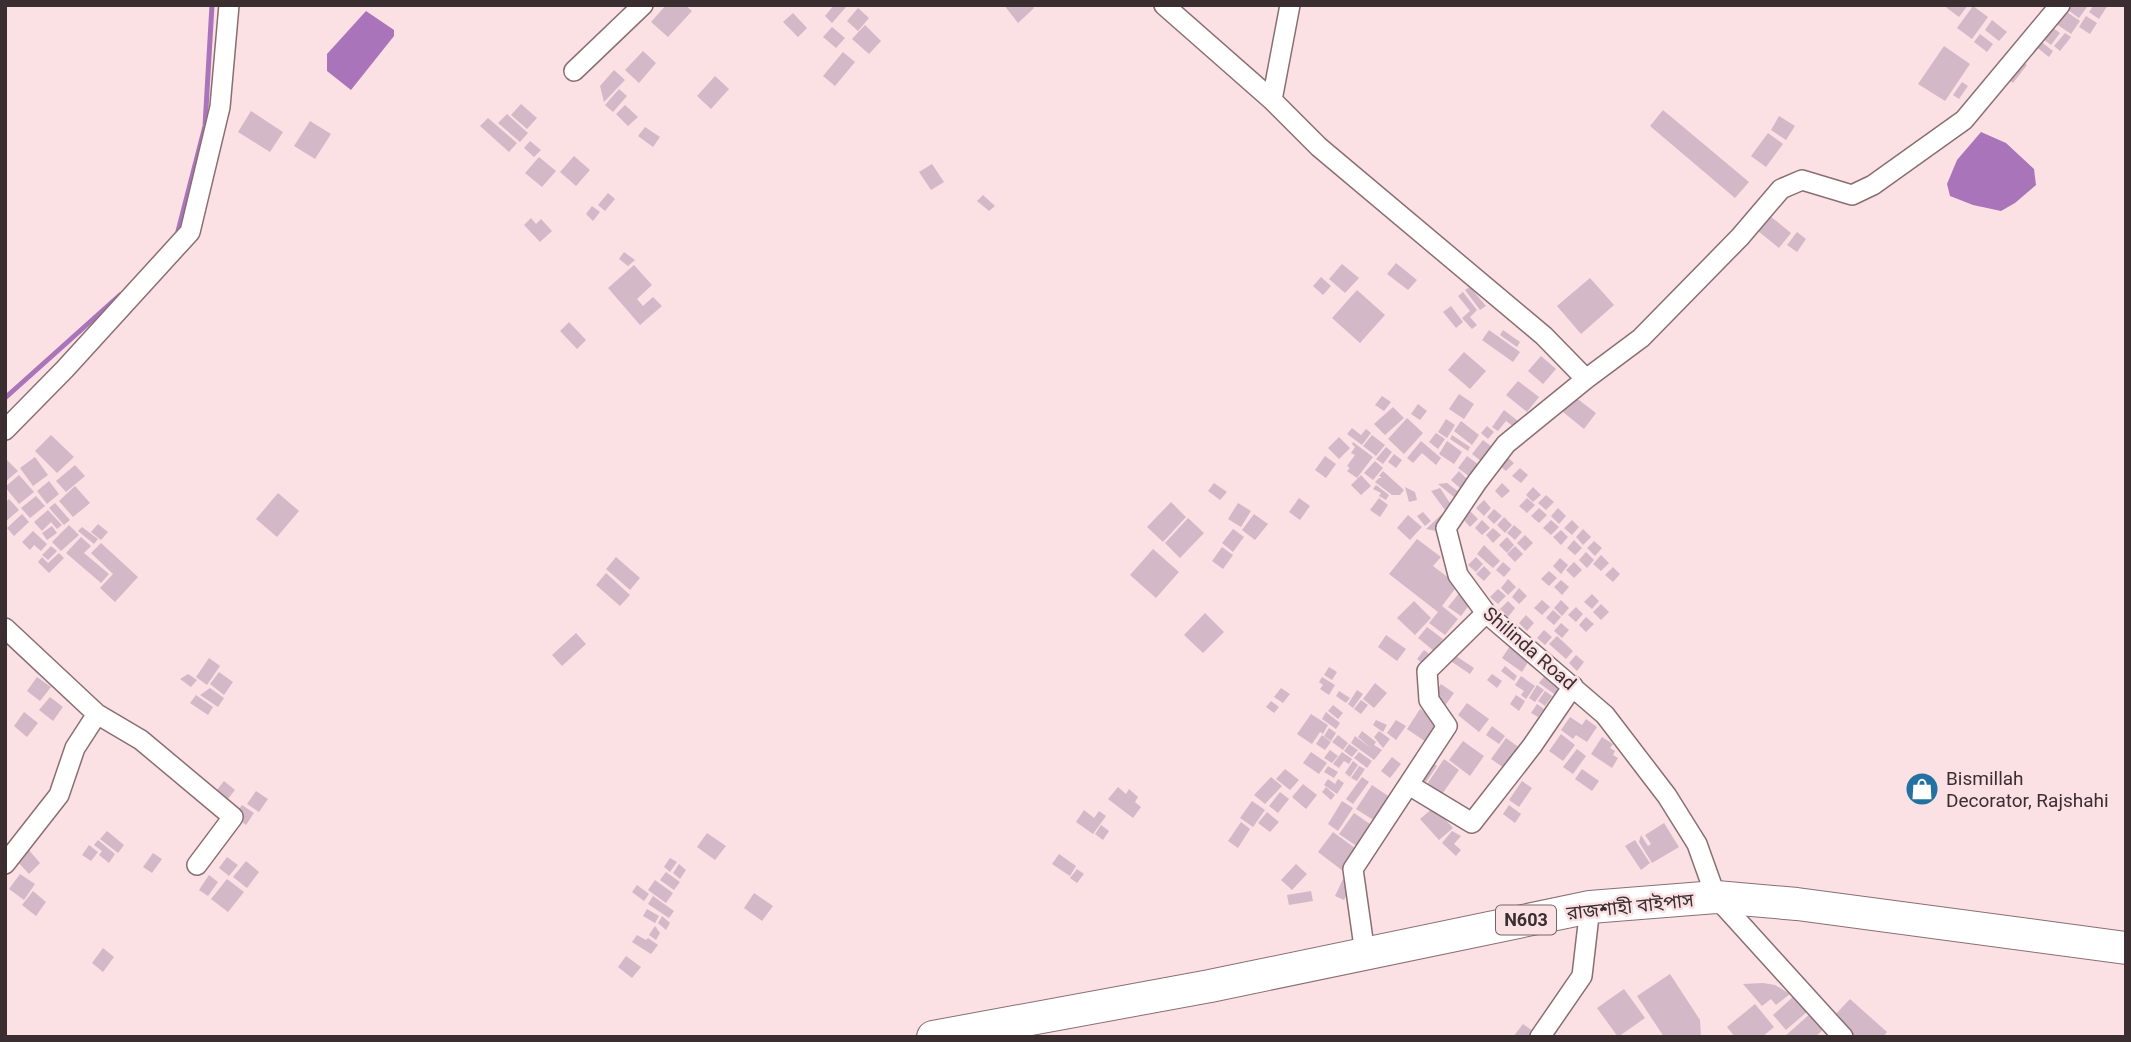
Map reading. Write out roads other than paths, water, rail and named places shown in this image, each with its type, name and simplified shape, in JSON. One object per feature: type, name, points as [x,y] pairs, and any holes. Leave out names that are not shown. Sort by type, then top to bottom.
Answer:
[{"type":"highway","name":"রাজশাহী বাইপাস","points":[[933,1037],[1210,986],[1590,907],[1716,897],[1797,904],[2126,948]]},
{"type":"street","points":[[5,430],[65,369],[190,232],[219,107],[229,5]]},
{"type":"street","points":[[574,71],[643,5]]},
{"type":"street","points":[[1164,5],[1272,100],[1319,147],[1544,336],[1586,379]]},
{"type":"street","points":[[1272,100],[1290,5]]},
{"type":"street","name":"Shilinda Road","points":[[1716,897],[1697,844],[1667,796],[1605,715],[1486,613],[1458,575],[1446,528],[1506,444],[1641,338],[1740,237],[1781,188],[1802,180],[1852,195],[1873,185],[1964,120],[2060,5]]},
{"type":"street","points":[[1365,954],[1353,869],[1447,726],[1429,700],[1427,671],[1486,613]]},
{"type":"street","points":[[5,628],[97,714],[141,740],[233,817],[197,864]]},
{"type":"street","points":[[1409,785],[1472,823],[1532,746],[1573,686]]},
{"type":"street","points":[[5,864],[59,795],[75,748],[97,714]]},
{"type":"street","points":[[1716,897],[1843,1037]]},
{"type":"street","points":[[1540,1037],[1581,976],[1590,907]]},
{"type":"waterway","points":[[177,235],[205,126],[212,5]]},
{"type":"waterway","points":[[5,398],[120,295]]},
{"type":"place","name":"Bismillah Decorator, Rajshahi","points":[[1922,789]]}]
